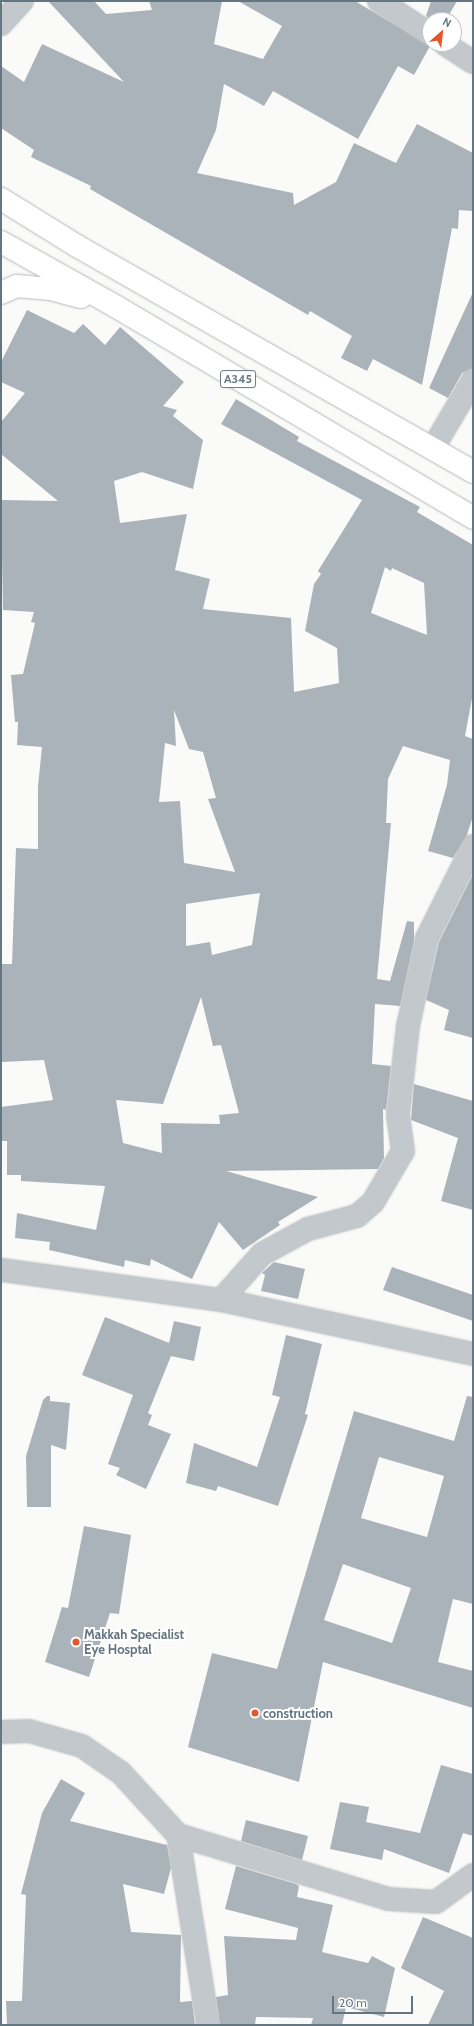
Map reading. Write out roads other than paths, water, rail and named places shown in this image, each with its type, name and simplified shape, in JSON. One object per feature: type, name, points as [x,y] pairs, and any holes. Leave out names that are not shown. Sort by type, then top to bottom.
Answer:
[{"type":"highway","name":"A345","points":[[1,199],[77,246],[473,472]]},
{"type":"highway","name":"A345","points":[[1,242],[115,306],[473,518]]},
{"type":"highway","points":[[1,293],[17,286],[51,289],[115,306]]},
{"type":"street","points":[[1,24],[22,1]]},
{"type":"street","points":[[379,1],[422,29]]},
{"type":"street","points":[[457,52],[473,62]]},
{"type":"street","points":[[433,448],[473,380]]},
{"type":"street","points":[[221,1300],[262,1254],[308,1229],[357,1216],[373,1202],[403,1150],[398,1115],[408,1026],[427,938],[473,846]]},
{"type":"street","points":[[2,1270],[221,1300],[473,1354]]},
{"type":"street","points":[[1,1732],[29,1731],[82,1746],[121,1772],[178,1835],[389,1899],[436,1902],[473,1875]]},
{"type":"street","points":[[178,1835],[208,2025]]},
{"type":"place","name":"Makkah Specialist Eye Hosptal","points":[[76,1642]]},
{"type":"place","name":"construction","points":[[255,1713]]}]
